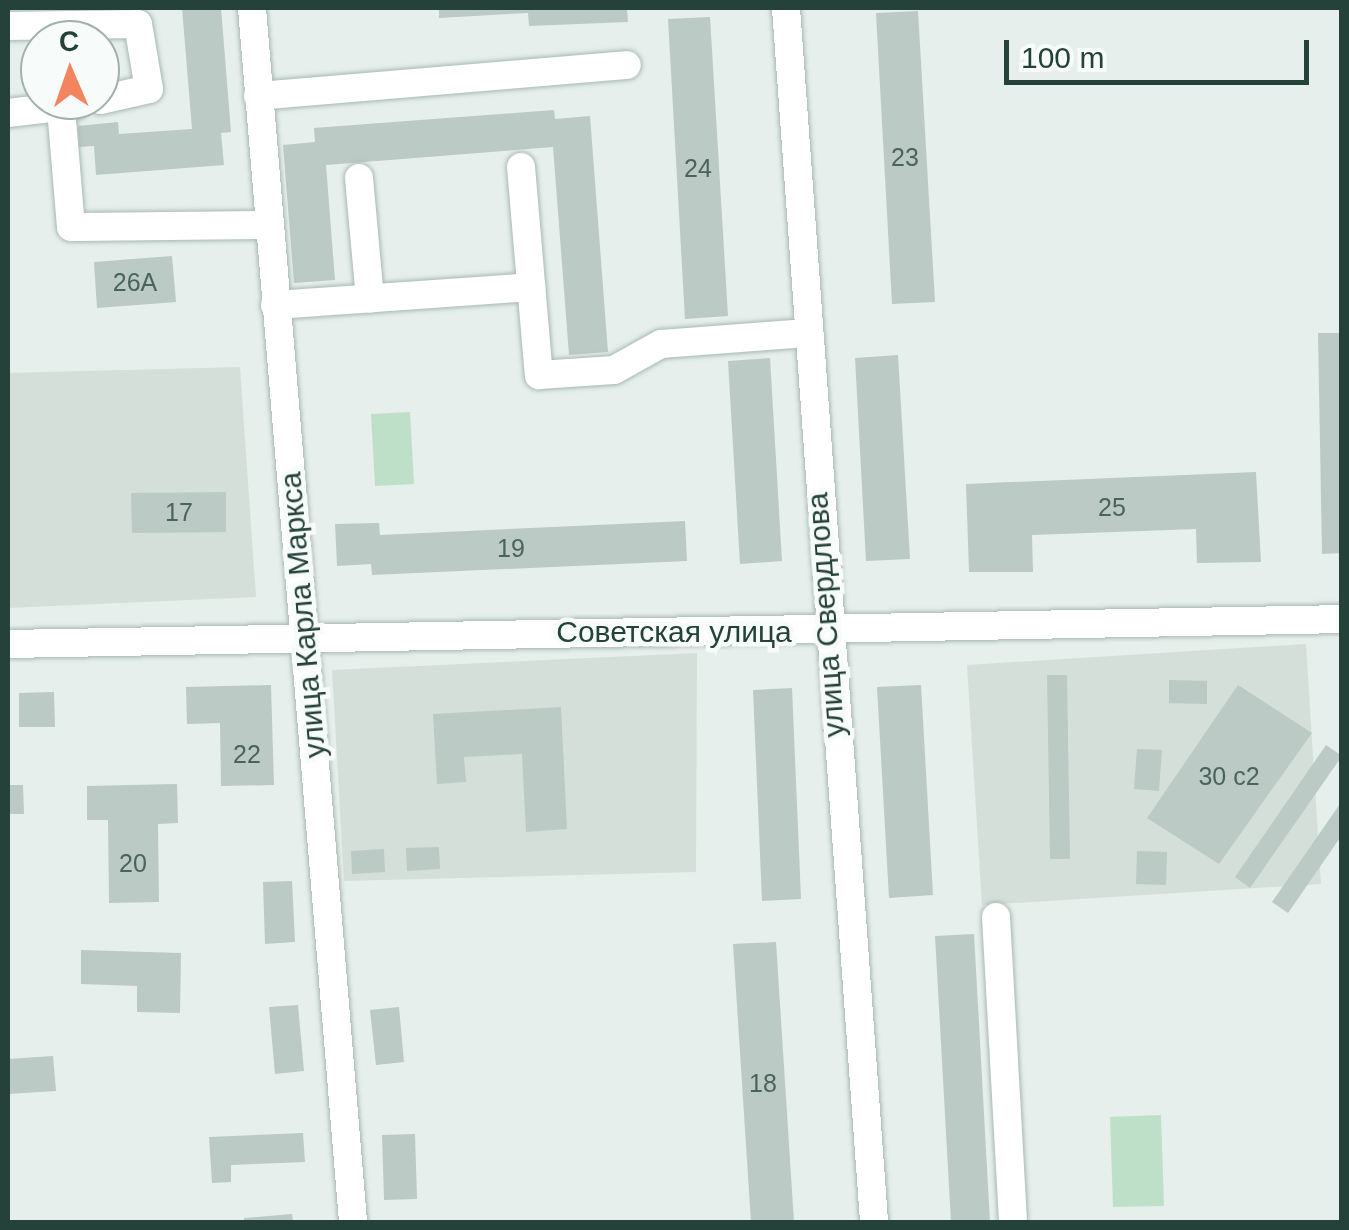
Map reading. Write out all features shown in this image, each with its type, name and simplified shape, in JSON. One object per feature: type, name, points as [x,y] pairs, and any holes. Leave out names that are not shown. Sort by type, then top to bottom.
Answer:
[{"type":"street","name":"улица Карла Маркса","points":[[252,8],[353,1222]]},
{"type":"street","name":"улица Свердлова","points":[[786,8],[826,631],[874,1222]]},
{"type":"street","points":[[120,23],[138,24],[149,89],[120,96]]},
{"type":"street","points":[[258,96],[628,65]]},
{"type":"street","points":[[62,120],[71,227],[268,225]]},
{"type":"street","points":[[521,167],[539,375],[614,370],[661,344],[807,332]]},
{"type":"street","points":[[359,178],[370,299]]},
{"type":"street","points":[[275,305],[531,287]]},
{"type":"street","name":"Советская улица","points":[[8,644],[304,632],[826,631],[1342,619]]},
{"type":"street","points":[[996,917],[1013,1222]]},
{"type":"shaded area","points":[[240,367],[256,597],[8,608],[8,373]]},
{"type":"shaded area","points":[[1306,644],[1321,884],[982,905],[967,665]]},
{"type":"shaded area","points":[[697,653],[696,872],[344,881],[332,670]]},
{"type":"green space","points":[[410,412],[414,484],[375,486],[371,414]]},
{"type":"green space","points":[[1161,1115],[1164,1206],[1113,1207],[1110,1117]]},
{"type":"building","points":[[182,8],[221,8],[231,132],[221,133],[224,165],[96,175],[94,146],[79,147],[78,126],[118,122],[119,134],[192,129]]},
{"type":"building","points":[[439,8],[627,8],[628,22],[529,26],[528,13],[439,18]]},
{"type":"building","points":[[918,11],[935,302],[892,304],[876,13]]},
{"type":"building","points":[[710,17],[728,316],[685,319],[668,19]]},
{"type":"building","points":[[554,110],[555,119],[590,116],[608,352],[569,355],[553,147],[326,165],[335,280],[294,283],[283,145],[315,142],[314,128]]},
{"type":"building","points":[[172,256],[176,302],[97,308],[94,262]]},
{"type":"building","points":[[1318,333],[1342,333],[1342,553],[1322,554]]},
{"type":"building","points":[[898,355],[910,559],[866,561],[855,358]]},
{"type":"building","points":[[770,358],[782,561],[740,564],[728,361]]},
{"type":"building","points":[[1256,472],[1261,562],[1197,563],[1196,529],[1032,535],[1033,572],[969,572],[966,484]]},
{"type":"building","points":[[226,492],[226,532],[132,533],[131,493]]},
{"type":"building","points":[[685,521],[687,561],[372,575],[371,564],[337,566],[335,524],[379,523],[380,535]]},
{"type":"building","points":[[1047,675],[1067,675],[1070,859],[1050,859]]},
{"type":"building","points":[[1169,680],[1207,681],[1207,704],[1169,703]]},
{"type":"building","points":[[271,685],[274,785],[221,786],[220,723],[187,724],[186,687]]},
{"type":"building","points":[[921,685],[933,895],[889,898],[877,687]]},
{"type":"building","points":[[1238,685],[1312,733],[1219,864],[1147,818]]},
{"type":"building","points":[[792,688],[801,899],[762,901],[753,690]]},
{"type":"building","points":[[54,692],[55,727],[19,727],[19,693]]},
{"type":"building","points":[[561,707],[567,829],[526,832],[522,754],[464,757],[466,782],[437,784],[433,714]]},
{"type":"building","points":[[1326,745],[1342,756],[1250,888],[1235,877]]},
{"type":"building","points":[[1137,749],[1162,750],[1159,791],[1134,789]]},
{"type":"building","points":[[177,784],[178,823],[158,824],[159,902],[109,903],[108,820],[87,820],[87,786]]},
{"type":"building","points":[[8,785],[23,785],[24,814],[8,814]]},
{"type":"building","points":[[1342,801],[1342,835],[1288,913],[1272,902]]},
{"type":"building","points":[[439,847],[440,869],[407,871],[406,848]]},
{"type":"building","points":[[384,849],[385,872],[352,874],[351,851]]},
{"type":"building","points":[[1137,851],[1167,852],[1166,885],[1136,884]]},
{"type":"building","points":[[292,881],[295,942],[265,944],[263,882]]},
{"type":"building","points":[[974,934],[990,1222],[951,1222],[935,936]]},
{"type":"building","points":[[776,942],[794,1222],[751,1222],[733,944]]},
{"type":"building","points":[[81,950],[181,953],[180,1013],[137,1012],[137,986],[81,984]]},
{"type":"building","points":[[298,1005],[304,1071],[275,1074],[269,1007]]},
{"type":"building","points":[[399,1007],[404,1062],[376,1065],[370,1010]]},
{"type":"building","points":[[53,1056],[56,1091],[8,1094],[8,1059]]},
{"type":"building","points":[[303,1133],[305,1162],[231,1165],[231,1182],[212,1183],[209,1137]]},
{"type":"building","points":[[415,1134],[417,1199],[384,1200],[382,1135]]},
{"type":"building","points":[[292,1214],[293,1222],[244,1222],[244,1218]]}]
